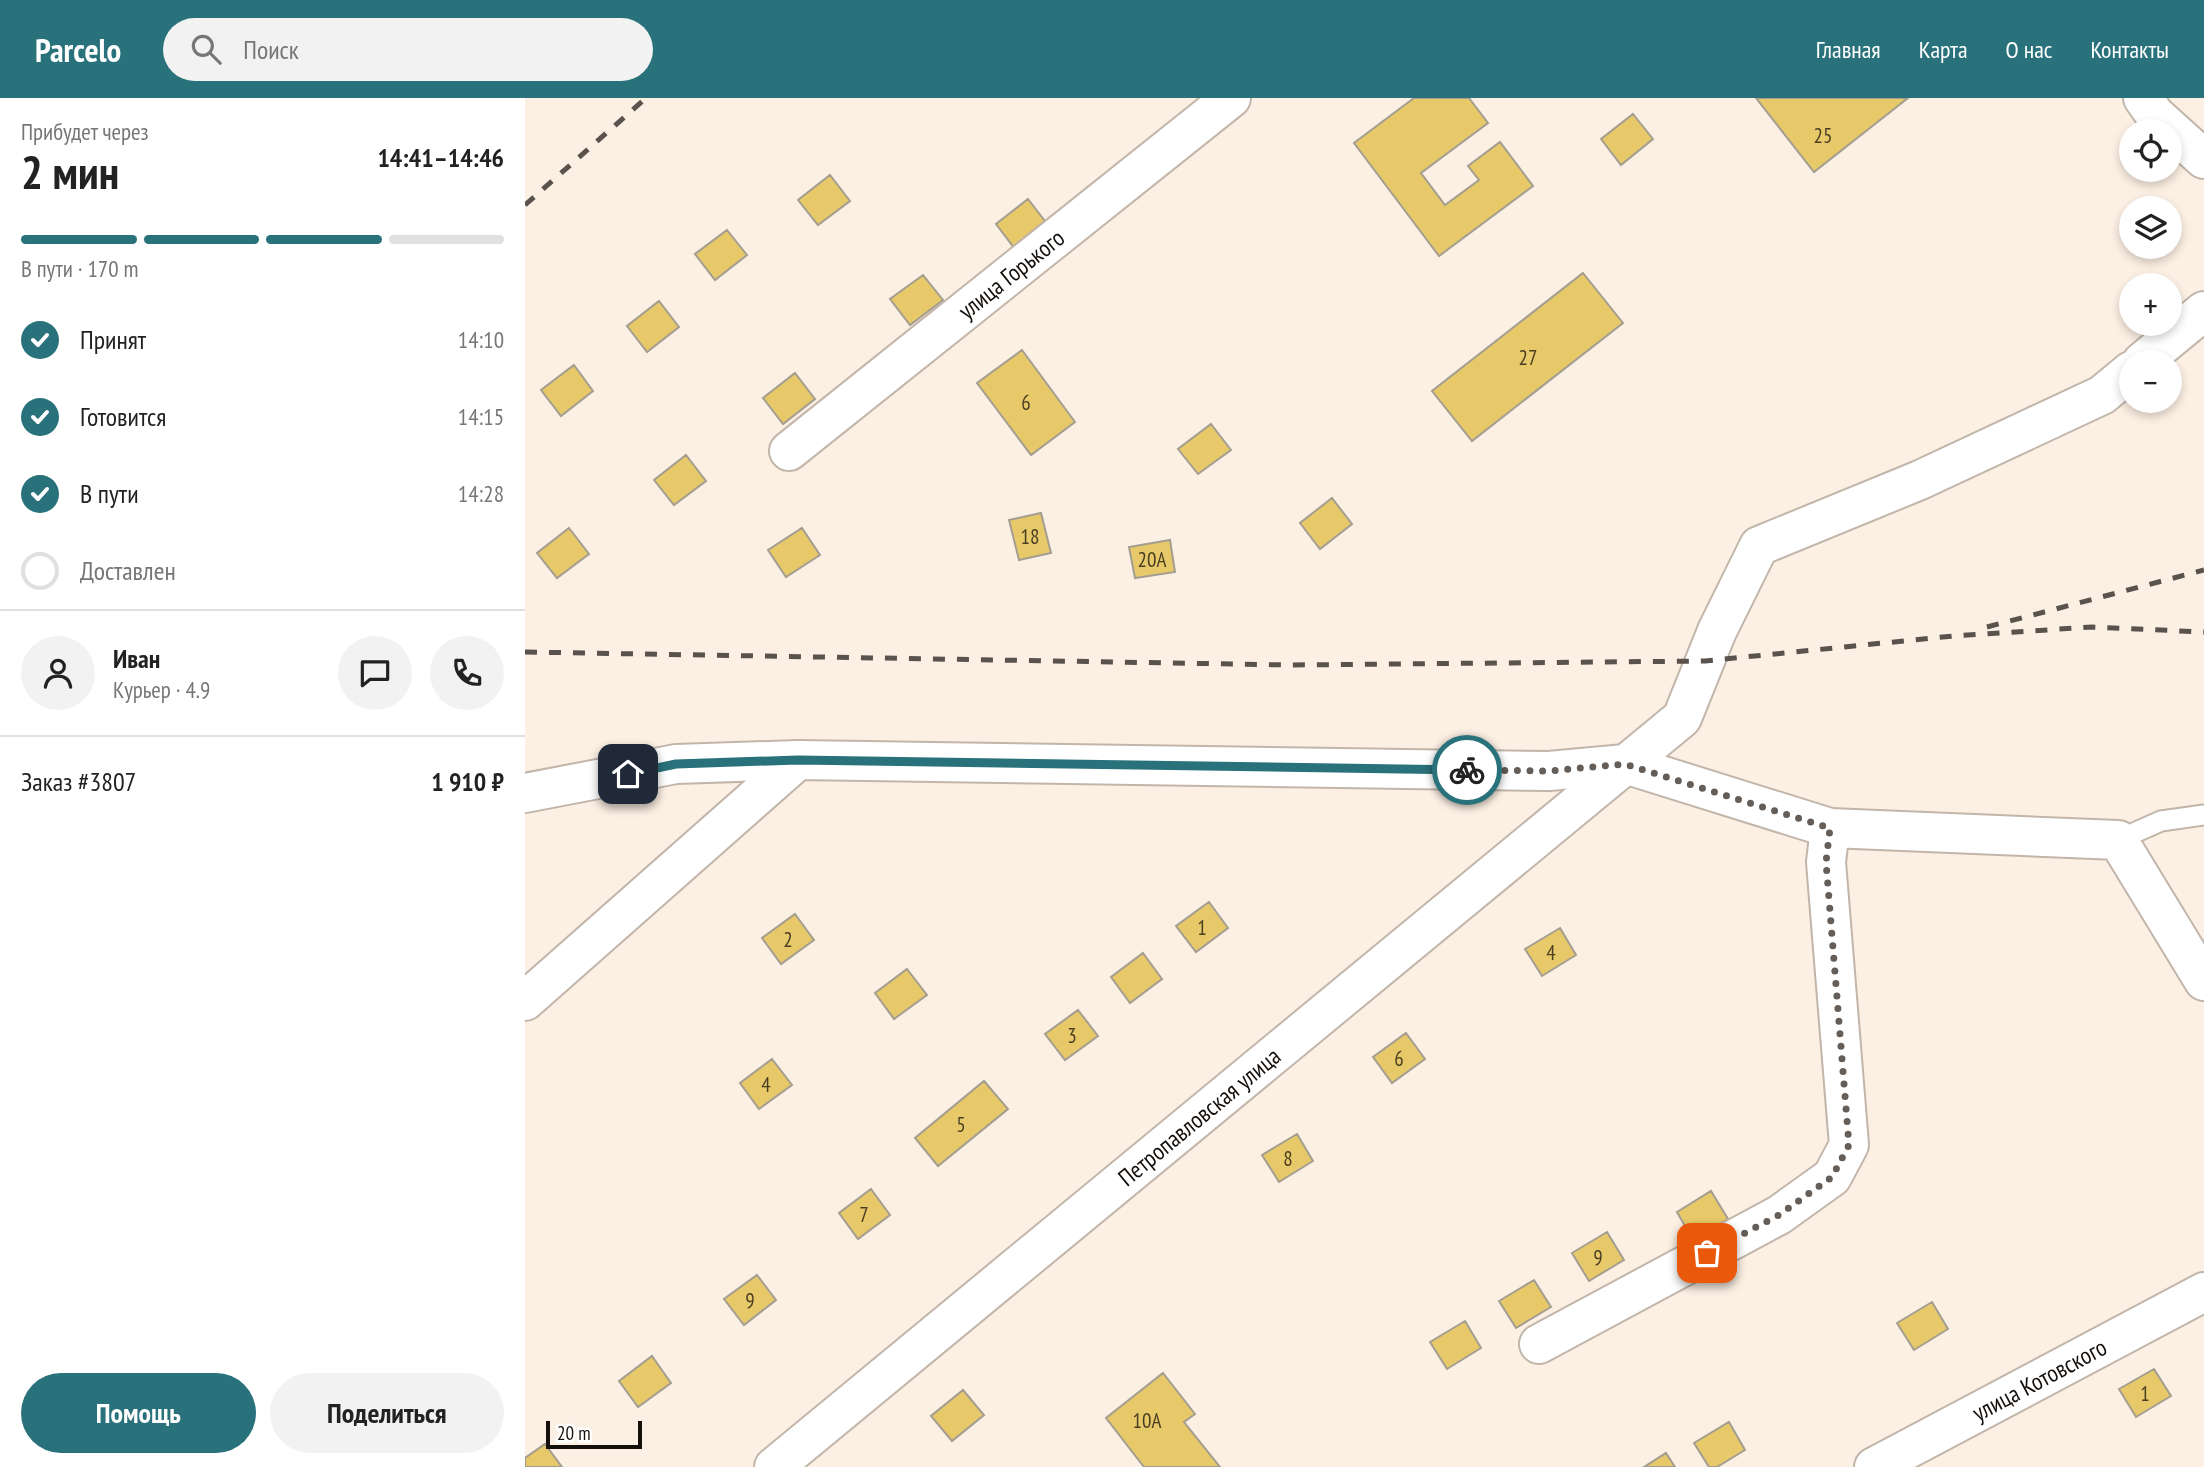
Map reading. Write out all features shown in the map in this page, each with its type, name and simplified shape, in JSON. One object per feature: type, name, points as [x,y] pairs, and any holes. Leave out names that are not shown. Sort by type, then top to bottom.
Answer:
[{"type":"street","name":"улица Горького","points":[[789,451],[1231,98]]},
{"type":"street","points":[[2143,98],[2155,115],[2204,159]]},
{"type":"street","points":[[2157,350],[2204,311]]},
{"type":"street","name":"Петропавловская улица","points":[[774,1467],[1682,718],[1717,631],[1759,546],[1920,480],[2090,401],[2119,381]]},
{"type":"street","points":[[525,1001],[798,760]]},
{"type":"street","points":[[525,793],[676,764],[798,760],[1549,771],[1625,764],[1830,828],[2117,840],[2204,981]]},
{"type":"street","points":[[1539,1344],[1779,1215],[1832,1177],[1849,1145],[1826,862],[1830,828]]},
{"type":"street","name":"улица Котовского","points":[[1874,1467],[2204,1292]]},
{"type":"lane","points":[[2117,840],[2161,821],[2204,815]]},
{"type":"building","points":[[1414,98],[1469,98],[1488,123],[1421,173],[1445,205],[1479,180],[1468,166],[1500,142],[1533,186],[1439,256],[1354,143]]},
{"type":"building","points":[[1756,98],[1908,98],[1814,172]]},
{"type":"building","points":[[1633,114],[1653,139],[1621,165],[1601,139]]},
{"type":"building","points":[[830,175],[850,201],[818,225],[798,200]]},
{"type":"building","points":[[1028,199],[1048,225],[1015,249],[996,224]]},
{"type":"building","points":[[727,230],[747,255],[715,280],[695,254]]},
{"type":"building","points":[[1583,273],[1623,323],[1472,441],[1432,391]]},
{"type":"building","points":[[923,275],[943,300],[910,325],[890,299]]},
{"type":"building","points":[[659,301],[679,327],[647,352],[627,326]]},
{"type":"building","points":[[1022,350],[1075,422],[1031,455],[977,383]]},
{"type":"building","points":[[574,365],[593,391],[561,416],[541,390]]},
{"type":"building","points":[[795,373],[815,399],[783,424],[763,398]]},
{"type":"building","points":[[1211,424],[1231,450],[1198,474],[1178,449]]},
{"type":"building","points":[[686,455],[706,481],[674,505],[654,480]]},
{"type":"building","points":[[1332,498],[1352,524],[1320,549],[1300,523]]},
{"type":"building","points":[[1041,513],[1051,553],[1019,560],[1009,520]]},
{"type":"building","points":[[569,528],[589,554],[557,578],[537,553]]},
{"type":"building","points":[[802,528],[820,555],[786,577],[768,550]]},
{"type":"building","points":[[1170,540],[1175,572],[1135,578],[1129,547]]},
{"type":"building","points":[[1209,902],[1228,928],[1196,952],[1176,926]]},
{"type":"building","points":[[795,914],[814,940],[781,964],[762,938]]},
{"type":"building","points":[[1560,928],[1576,955],[1542,976],[1525,949]]},
{"type":"building","points":[[1143,953],[1162,979],[1130,1003],[1111,977]]},
{"type":"building","points":[[907,969],[927,995],[894,1019],[875,993]]},
{"type":"building","points":[[1078,1010],[1098,1036],[1065,1060],[1045,1034]]},
{"type":"building","points":[[1406,1033],[1425,1059],[1392,1083],[1373,1057]]},
{"type":"building","points":[[772,1059],[792,1085],[759,1109],[740,1083]]},
{"type":"building","points":[[984,1081],[1008,1109],[938,1166],[915,1138]]},
{"type":"building","points":[[1297,1134],[1313,1161],[1279,1182],[1262,1155]]},
{"type":"building","points":[[871,1189],[890,1215],[858,1239],[839,1213]]},
{"type":"building","points":[[1711,1191],[1728,1219],[1693,1240],[1677,1212]]},
{"type":"building","points":[[1607,1232],[1624,1260],[1589,1281],[1572,1253]]},
{"type":"building","points":[[757,1275],[776,1300],[744,1325],[724,1299]]},
{"type":"building","points":[[1534,1280],[1551,1307],[1516,1328],[1499,1301]]},
{"type":"building","points":[[1932,1302],[1948,1329],[1914,1350],[1897,1323]]},
{"type":"building","points":[[1465,1321],[1481,1348],[1447,1369],[1430,1342]]},
{"type":"building","points":[[652,1356],[671,1383],[638,1407],[619,1381]]},
{"type":"building","points":[[2154,1369],[2171,1396],[2136,1417],[2119,1389]]},
{"type":"building","points":[[1163,1373],[1195,1414],[1184,1422],[1220,1467],[1144,1467],[1106,1418]]},
{"type":"building","points":[[963,1390],[984,1415],[952,1441],[931,1416]]},
{"type":"building","points":[[1729,1422],[1745,1450],[1717,1467],[1709,1467],[1694,1443]]},
{"type":"building","points":[[545,1444],[562,1467],[525,1467],[525,1458]]},
{"type":"building","points":[[1666,1453],[1675,1467],[1644,1467]]},
{"type":"railway","points":[[525,205],[646,98]]},
{"type":"railway","points":[[1987,627],[2204,570]]},
{"type":"railway","points":[[525,652],[1291,665],[1705,661],[1953,636],[2092,627],[2204,632]]},
{"type":"way so far","points":[[1467,770],[1549,771],[1625,764],[1830,828],[1826,862],[1849,1145],[1832,1177],[1779,1215],[1707,1253]]},
{"type":"route","points":[[628,774],[676,764],[798,760],[1467,770]]}]
